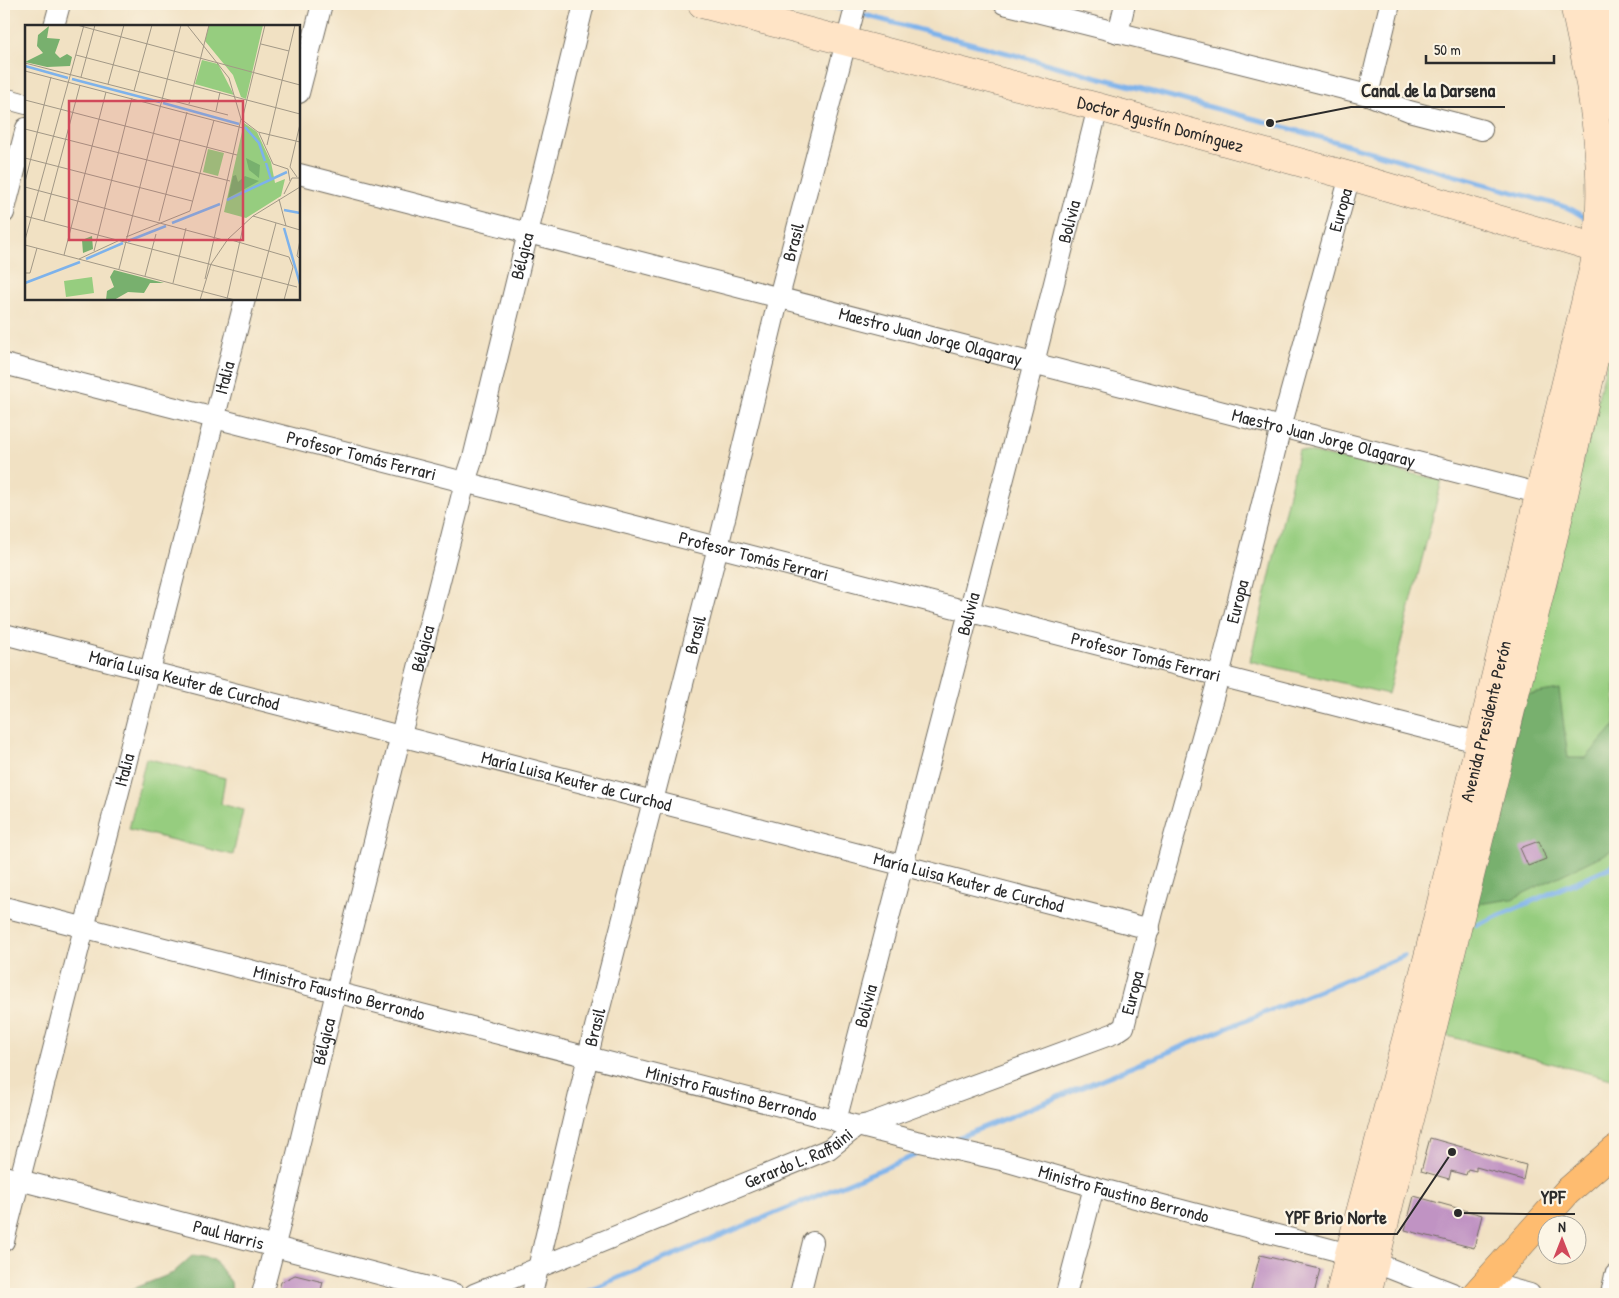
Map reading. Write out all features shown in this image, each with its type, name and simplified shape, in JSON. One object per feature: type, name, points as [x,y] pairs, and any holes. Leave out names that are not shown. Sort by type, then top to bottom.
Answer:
[{"type":"main road","name":"Doctor Agustín Domínguez","points":[[702,4],[1098,107],[1350,176],[1609,255]]},
{"type":"main road","points":[[1574,4],[1587,62],[1608,177]]},
{"type":"main road","points":[[1598,4],[1613,82],[1615,105]]},
{"type":"main road","name":"Avenida Presidente Perón","points":[[1340,1294],[1349,1254],[1420,1028],[1552,496],[1609,255],[1608,177],[1615,146]]},
{"type":"main road","name":"Avenida Presidente Perón","points":[[1367,1294],[1376,1263],[1420,1028]]},
{"type":"main road","points":[[1481,1288],[1567,1192],[1615,1150]]},
{"type":"street","points":[[54,25],[60,4]]},
{"type":"street","points":[[300,89],[322,4]]},
{"type":"street","name":"Bélgica","points":[[262,1294],[336,992],[402,736],[405,717],[473,458],[584,4]]},
{"type":"street","name":"Brasil","points":[[532,1294],[588,1057],[652,801],[718,547],[779,297],[856,4]]},
{"type":"street","points":[[1004,4],[1368,95],[1409,111],[1482,130]]},
{"type":"street","points":[[1118,33],[1125,4]]},
{"type":"street","points":[[1368,95],[1390,4]]},
{"type":"street","points":[[4,98],[25,104]]},
{"type":"street","name":"Bolivia","points":[[836,1121],[1034,363],[1098,107]]},
{"type":"street","points":[[4,214],[25,132]]},
{"type":"street","name":"Maestro Juan Jorge Olagaray","points":[[300,174],[1552,496]]},
{"type":"street","name":"Europa","points":[[1124,1027],[1153,912],[1219,676],[1281,427],[1350,176]]},
{"type":"street","name":"Italia","points":[[4,1241],[12,1178],[85,927],[245,300]]},
{"type":"street","name":"Profesor Tomás Ferrari","points":[[4,364],[1491,746]]},
{"type":"street","name":"María Luisa Keuter de Curchod","points":[[4,634],[1150,930]]},
{"type":"street","name":"Ministro Faustino Berrondo","points":[[4,906],[836,1121],[1002,1160],[1094,1187],[1349,1254],[1454,1294]]},
{"type":"street","name":"Gerardo L. Raffaini","points":[[474,1294],[505,1283],[539,1267],[829,1149],[858,1126],[868,1124],[1115,1033],[1124,1027]]},
{"type":"street","name":"Paul Harris","points":[[12,1178],[455,1294]]},
{"type":"street","points":[[1066,1294],[1094,1187]]},
{"type":"street","points":[[800,1294],[813,1242]]},
{"type":"street","points":[[1611,1294],[1615,1275]]},
{"type":"street","points":[[1481,1288],[1530,1294]]},
{"type":"green space","points":[[1615,329],[1615,1080],[1440,1034]]},
{"type":"green space","points":[[1299,450],[1442,480],[1388,694],[1250,661]]},
{"type":"green space","points":[[1559,689],[1568,758],[1586,758],[1615,725],[1615,849],[1512,899],[1478,904],[1479,879],[1525,695]]},
{"type":"green space","points":[[146,758],[225,778],[221,804],[243,810],[233,855],[129,829]]},
{"type":"green space","points":[[193,1255],[214,1259],[231,1282],[232,1294],[125,1294],[125,1292],[173,1273]]},
{"type":"building","points":[[1539,841],[1546,859],[1528,866],[1520,848]]},
{"type":"building","points":[[1430,1138],[1526,1165],[1523,1180],[1476,1167],[1476,1171],[1468,1169],[1466,1175],[1451,1171],[1449,1179],[1421,1171]]},
{"type":"building","points":[[1414,1196],[1482,1215],[1474,1248],[1405,1230]]},
{"type":"building","points":[[1260,1255],[1320,1269],[1314,1294],[1250,1294]]},
{"type":"building","points":[[295,1275],[323,1282],[320,1294],[278,1294],[281,1282]]},
{"type":"waterway","points":[[823,4],[849,11]]},
{"type":"waterway","points":[[857,13],[1270,123],[1569,208],[1591,221]]},
{"type":"waterway","points":[[1477,925],[1615,865]]},
{"type":"waterway","points":[[957,1138],[1404,956]]},
{"type":"waterway","points":[[579,1294],[916,1155]]},
{"type":"place","name":"Canal de la Darsena","points":[[1270,123]]},
{"type":"place","name":"YPF Brio Norte","points":[[1452,1152]]},
{"type":"place","name":"YPF","points":[[1458,1213]]}]
